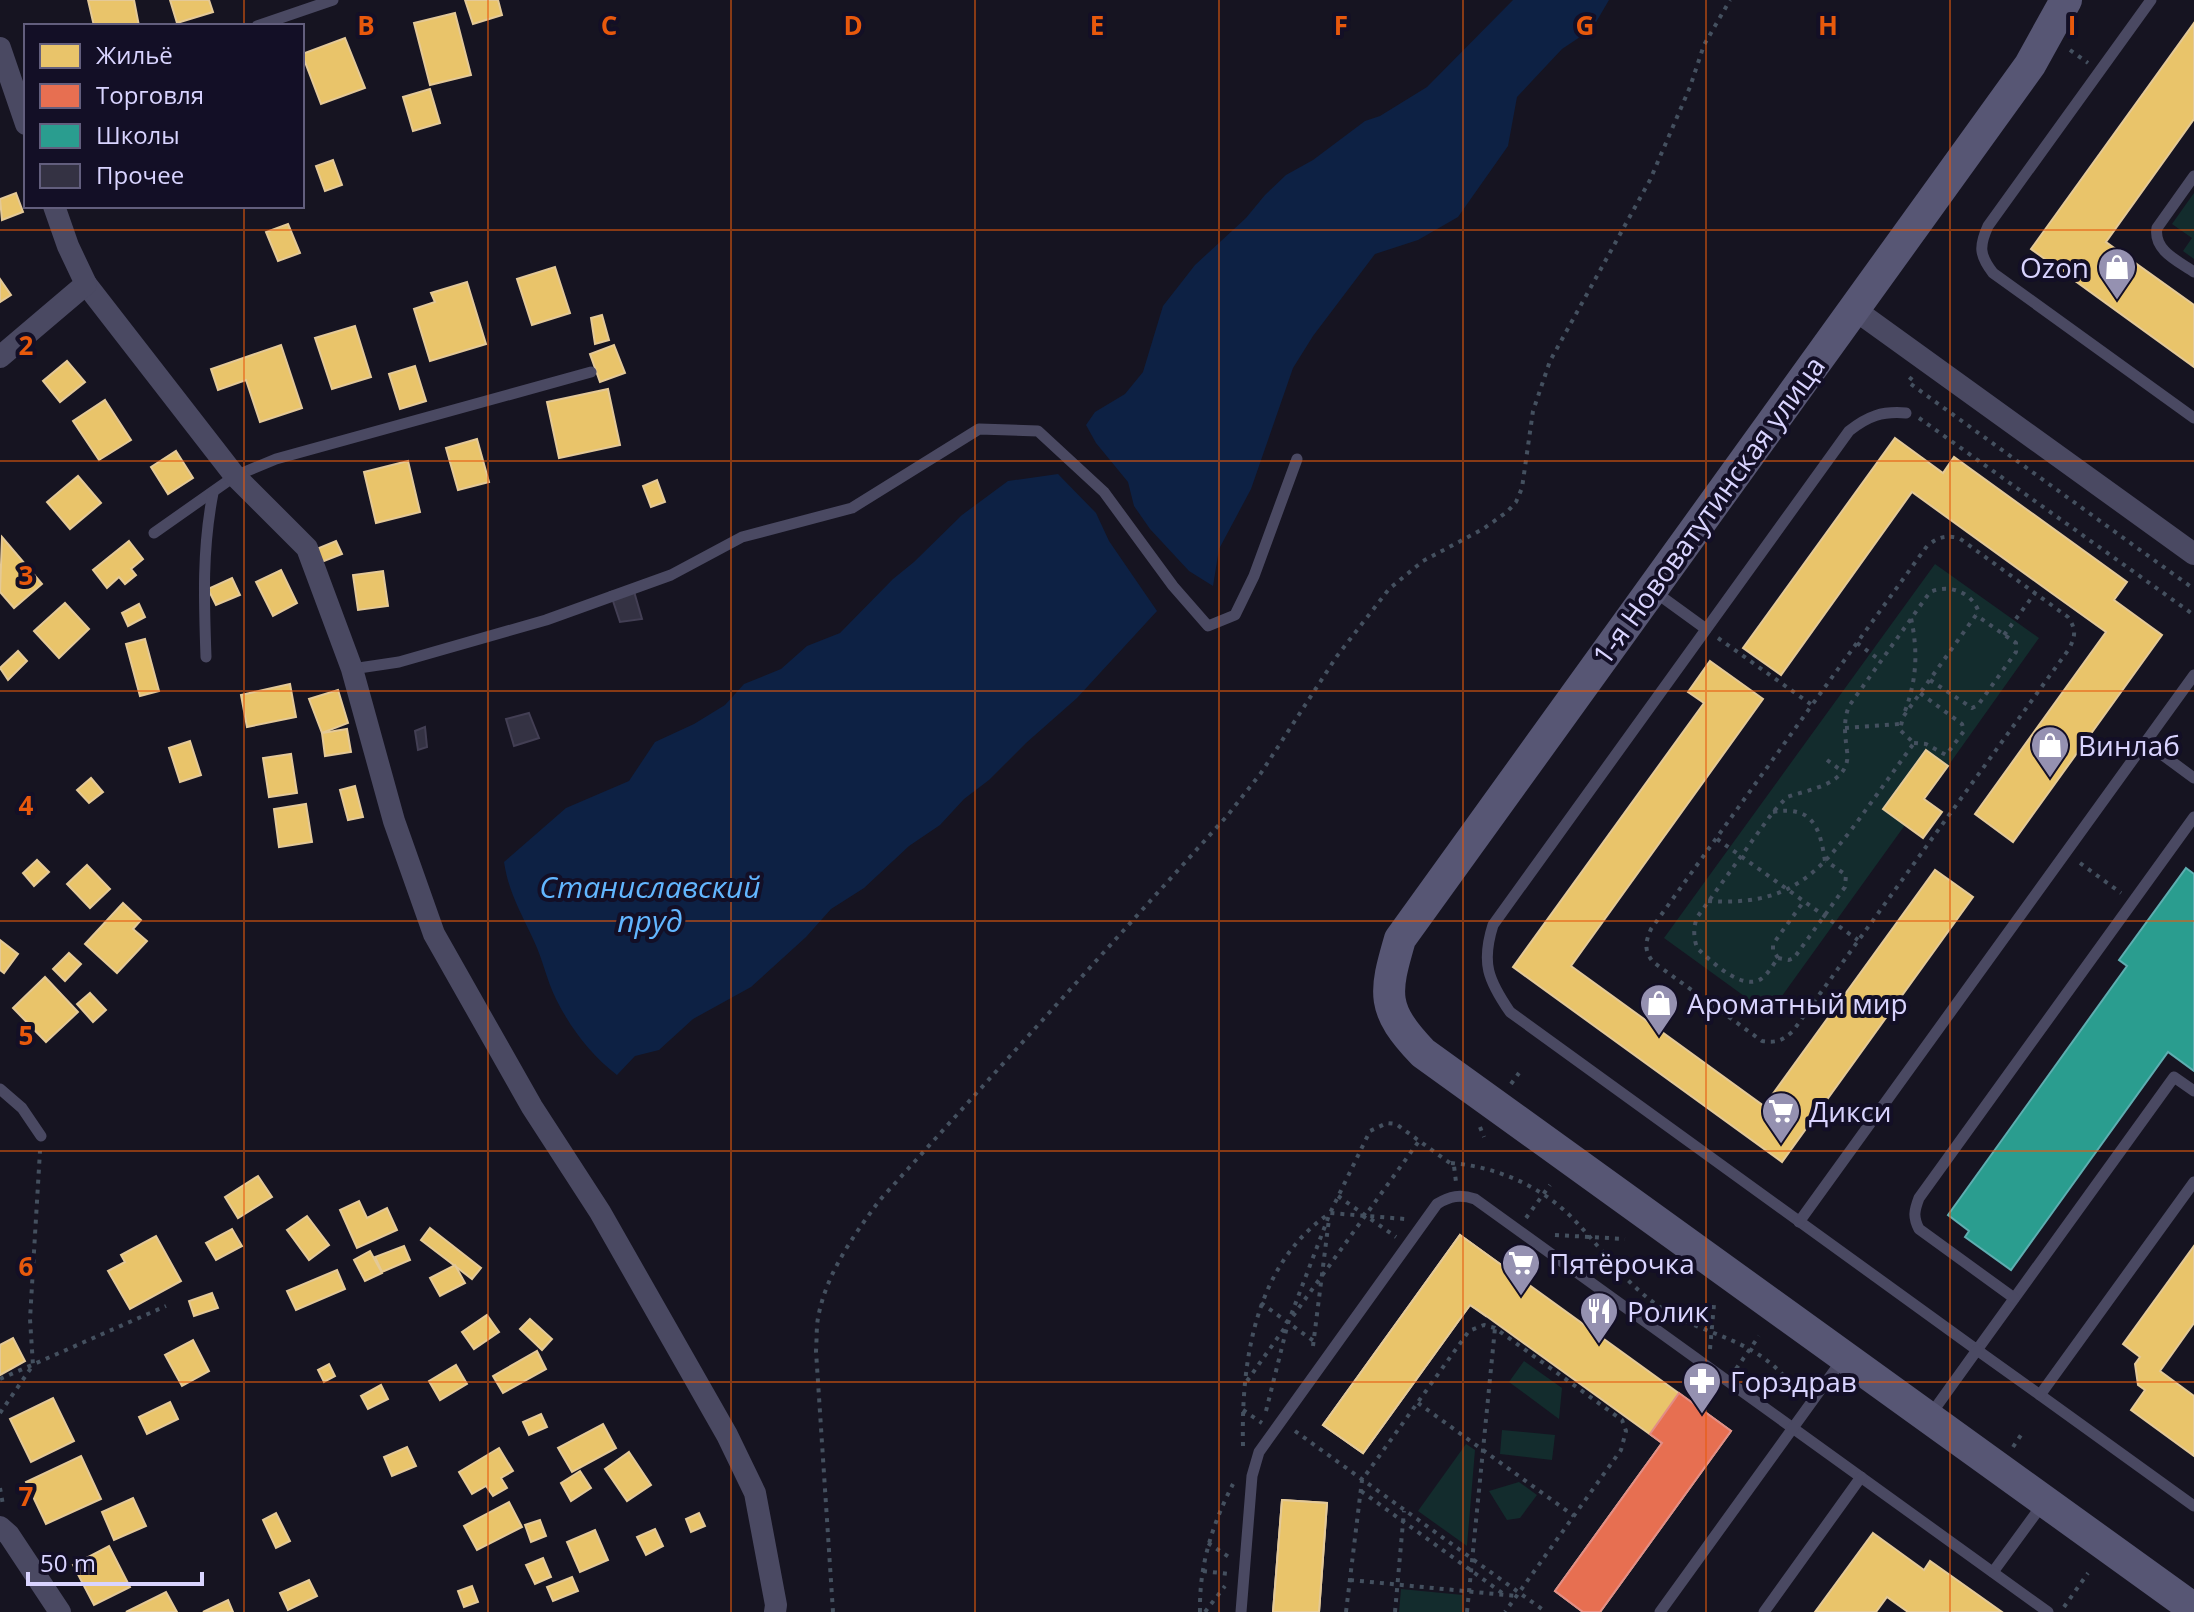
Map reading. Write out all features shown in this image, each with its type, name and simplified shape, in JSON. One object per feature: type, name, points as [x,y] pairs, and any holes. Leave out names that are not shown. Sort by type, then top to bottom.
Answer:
[{"type":"street","name":"1-я Нововатутинская улица","points":[[1844,1357],[1423,1053],[1401,1030],[1390,1002],[1388,980],[1400,939],[2030,65],[2066,0]]},
{"type":"street","points":[[0,48],[24,114]]},
{"type":"street","points":[[55,208],[86,284],[235,476],[307,548],[352,669],[394,821],[434,934],[532,1107],[600,1212],[727,1435],[755,1493],[775,1612]]},
{"type":"street","points":[[0,357],[86,284]]},
{"type":"street","points":[[1854,309],[2194,554]]},
{"type":"street","points":[[1844,1357],[2194,1609]]},
{"type":"street","points":[[0,1527],[9,1535],[60,1612]]},
{"type":"lane","points":[[263,24],[333,0]]},
{"type":"lane","points":[[2151,0],[1988,226],[1980,243],[1982,259],[1993,273],[2194,418]]},
{"type":"lane","points":[[2194,176],[2157,228],[2156,234],[2159,245],[2194,272]]},
{"type":"lane","points":[[154,533],[235,476],[276,459],[591,372]]},
{"type":"lane","points":[[1906,413],[1886,411],[1864,419],[1849,431],[1493,925],[1486,947],[1490,979],[1510,1012],[2194,1506]]},
{"type":"lane","points":[[352,669],[399,662],[546,620],[671,575],[742,537],[852,508],[979,429],[1038,431],[1104,492],[1173,586],[1208,626],[1235,615],[1254,576],[1297,459]]},
{"type":"lane","points":[[206,657],[203,567],[213,493]]},
{"type":"lane","points":[[1651,589],[1706,629]]},
{"type":"lane","points":[[1799,1222],[2194,675]]},
{"type":"lane","points":[[2145,742],[2194,778]]},
{"type":"lane","points":[[2014,1298],[1919,1229],[1914,1220],[1914,1211],[1919,1198],[2194,817]]},
{"type":"lane","points":[[1928,1417],[2174,1077],[2194,1091]]},
{"type":"lane","points":[[0,1089],[22,1108],[41,1136]]},
{"type":"lane","points":[[2040,1395],[2194,1182]]},
{"type":"lane","points":[[1241,1612],[1252,1476],[1259,1452],[1437,1204],[1448,1197],[1462,1195],[1475,1199],[1521,1231],[2048,1612]]},
{"type":"lane","points":[[1660,1612],[1844,1357]]},
{"type":"lane","points":[[1764,1612],[1861,1477]]},
{"type":"lane","points":[[1993,1572],[2044,1501]]},
{"type":"path","points":[[833,1612],[816,1351],[818,1314],[828,1284],[850,1241],[879,1201],[1227,816],[1261,773],[1337,656],[1389,589],[1423,561],[1483,529],[1516,502],[1522,488],[1533,411],[1550,361],[1650,180],[1690,87],[1704,45],[1730,0]]},
{"type":"path","points":[[1913,375],[1908,382],[2194,589]]},
{"type":"path","points":[[1906,413],[1925,421],[2194,615]]},
{"type":"path","points":[[1948,536],[1959,538],[2035,593],[2068,617],[2075,628],[2075,638],[1793,1031],[1783,1040],[1773,1043],[1762,1041],[1653,962],[1646,953],[1645,942],[1651,929],[1927,546],[1936,539],[1948,536]]},
{"type":"path","points":[[1778,958],[1765,976],[1750,983],[1741,981],[1696,947],[1694,923],[1787,797],[1830,783],[1842,771],[1848,758],[1845,728],[1849,706],[1930,592],[1955,588],[1975,603],[1978,610],[1976,615],[1903,717]]},
{"type":"path","points":[[2004,635],[2035,593]]},
{"type":"path","points":[[1930,680],[1969,708],[1975,707],[2018,649],[2016,643],[1976,615]]},
{"type":"path","points":[[1911,618],[1916,643],[1916,668],[1912,694],[1900,724],[1903,735],[1914,743],[1926,744],[1946,755],[1964,731],[1962,724],[1920,693]]},
{"type":"path","points":[[1706,629],[1812,705]]},
{"type":"path","points":[[1857,643],[1881,661]]},
{"type":"path","points":[[1845,728],[1900,724]]},
{"type":"path","points":[[1708,901],[1749,901],[1788,890],[1807,879],[1826,861],[1914,743]]},
{"type":"path","points":[[1827,760],[1842,771]]},
{"type":"path","points":[[1773,812],[1798,811],[1809,818],[1820,832],[1826,861],[1846,875],[1847,880],[1794,958],[1778,958],[1773,944],[1804,901]]},
{"type":"path","points":[[1717,838],[1858,940]]},
{"type":"path","points":[[2066,853],[2133,901]]},
{"type":"path","points":[[1457,1196],[1455,1168],[1449,1162],[1393,1123],[1373,1129],[1330,1213],[1288,1323],[1266,1404],[1269,1420],[1362,1480],[1546,1612]]},
{"type":"path","points":[[0,1413],[33,1365],[30,1319],[41,1136]]},
{"type":"path","points":[[1245,1383],[1419,1141]]},
{"type":"path","points":[[1449,1162],[1507,1175],[1544,1194],[1591,1237],[1641,1293],[1679,1317],[1751,1348],[1778,1369],[1807,1408]]},
{"type":"path","points":[[1550,1185],[1521,1231],[1625,1239]]},
{"type":"path","points":[[1338,1196],[1408,1245]]},
{"type":"path","points":[[1309,1383],[1330,1213]]},
{"type":"path","points":[[1243,1455],[1245,1383],[1261,1303],[1276,1270],[1296,1242],[1330,1213],[1425,1220]]},
{"type":"path","points":[[1261,1303],[1330,1353]]},
{"type":"path","points":[[1709,1367],[1714,1304]]},
{"type":"path","points":[[0,1379],[166,1306]]},
{"type":"path","points":[[1346,1612],[1362,1480],[1469,1331],[1484,1325],[1495,1328],[1622,1420],[1626,1431],[1621,1450],[1505,1612]]},
{"type":"path","points":[[1467,1612],[1495,1328]]},
{"type":"path","points":[[1727,1381],[1759,1336]]},
{"type":"path","points":[[1418,1403],[1574,1516]]},
{"type":"path","points":[[1202,1612],[1203,1571],[1209,1540],[1219,1512],[1240,1473]]},
{"type":"path","points":[[1361,1491],[1505,1595]]},
{"type":"path","points":[[1395,1612],[1405,1510]]},
{"type":"path","points":[[1202,1612],[1234,1574],[1203,1571]]},
{"type":"path","points":[[2060,1612],[2088,1573]]},
{"type":"path","points":[[1350,1580],[1517,1594]]},
{"type":"green space","points":[[2194,193],[2194,259],[2183,251],[2192,238],[2172,224]]},
{"type":"green space","points":[[1935,564],[2039,638],[1948,766],[1925,751],[1883,809],[1905,825],[1769,1014],[1664,938]]},
{"type":"green space","points":[[1524,1361],[1562,1388],[1559,1419],[1509,1382]]},
{"type":"green space","points":[[1502,1430],[1555,1435],[1552,1460],[1500,1454]]},
{"type":"green space","points":[[1466,1444],[1475,1450],[1467,1546],[1418,1511]]},
{"type":"green space","points":[[1519,1482],[1537,1495],[1520,1518],[1507,1520],[1489,1491]]},
{"type":"green space","points":[[1401,1589],[1463,1595],[1462,1612],[1399,1612]]},
{"type":"water","points":[[1513,0],[1609,0],[1592,29],[1562,49],[1517,97],[1508,146],[1458,217],[1418,240],[1375,254],[1313,336],[1293,368],[1251,489],[1219,549],[1213,586],[1189,571],[1150,529],[1134,506],[1128,482],[1096,443],[1086,425],[1095,412],[1125,394],[1143,372],[1163,306],[1195,265],[1246,218],[1265,195],[1286,175],[1313,160],[1365,121],[1380,116],[1427,87]]},
{"type":"water","name":"Станиславский пруд","points":[[1058,474],[1096,513],[1109,541],[1157,611],[1077,698],[989,780],[964,799],[940,825],[909,846],[864,888],[831,909],[806,937],[751,987],[693,1019],[659,1050],[635,1056],[617,1075],[590,1050],[562,1010],[512,893],[504,862],[566,808],[629,781],[655,742],[725,705],[744,684],[781,669],[807,646],[840,633],[962,515],[1008,481]]},
{"type":"building: Жильё","points":[[88,0],[134,0],[139,24],[94,24]]},
{"type":"building: Жильё","points":[[170,0],[209,0],[213,12],[177,23]]},
{"type":"building: Жильё","points":[[465,0],[498,0],[502,15],[473,24]]},
{"type":"building: Жильё","points":[[455,13],[471,75],[430,85],[414,23]]},
{"type":"building: Жильё","points":[[2194,23],[2194,119],[2106,242],[2194,305],[2194,367],[2031,249]]},
{"type":"building: Жильё","points":[[345,38],[365,88],[321,104],[304,53]]},
{"type":"building: Жильё","points":[[430,89],[440,123],[413,131],[403,97]]},
{"type":"building: Жильё","points":[[333,160],[342,185],[325,191],[316,166]]},
{"type":"building: Жильё","points":[[16,193],[23,212],[2,220],[0,199]]},
{"type":"building: Жильё","points":[[288,224],[300,253],[278,261],[266,232]]},
{"type":"building: Жильё","points":[[555,267],[570,313],[532,325],[517,279]]},
{"type":"building: Жильё","points":[[0,279],[11,295],[0,302]]},
{"type":"building: Жильё","points":[[467,282],[486,344],[430,361],[414,309],[435,302],[431,293]]},
{"type":"building: Жильё","points":[[602,315],[609,340],[595,344],[591,318]]},
{"type":"building: Жильё","points":[[355,326],[371,377],[332,389],[315,338]]},
{"type":"building: Жильё","points":[[281,345],[302,408],[260,422],[246,380],[218,390],[211,369]]},
{"type":"building: Жильё","points":[[614,345],[625,373],[600,382],[590,354]]},
{"type":"building: Жильё","points":[[67,361],[85,382],[60,402],[43,381]]},
{"type":"building: Жильё","points":[[415,366],[426,401],[400,409],[389,374]]},
{"type":"building: Жильё","points":[[608,389],[620,445],[559,458],[547,402]]},
{"type":"building: Жильё","points":[[105,400],[131,440],[99,460],[73,421]]},
{"type":"building: Жильё","points":[[1895,438],[1943,473],[1954,457],[2127,582],[2114,600],[2162,635],[2013,842],[1975,814],[2106,632],[1912,492],[1781,675],[1743,648]]},
{"type":"building: Жильё","points":[[477,439],[489,482],[458,490],[446,448]]},
{"type":"building: Жильё","points":[[176,451],[193,478],[168,494],[151,467]]},
{"type":"building: Жильё","points":[[408,461],[420,512],[376,523],[364,472]]},
{"type":"building: Жильё","points":[[78,476],[101,503],[70,529],[47,502]]},
{"type":"building: Жильё","points":[[657,480],[665,502],[651,507],[643,486]]},
{"type":"building: Жильё","points":[[2,537],[42,584],[14,608],[0,592]]},
{"type":"building: Жильё","points":[[129,541],[143,559],[131,569],[136,575],[125,584],[119,577],[107,588],[93,570]]},
{"type":"building: Жильё","points":[[336,541],[342,554],[319,563],[314,550]]},
{"type":"building: Жильё","points":[[281,570],[297,603],[273,616],[256,582]]},
{"type":"building: Жильё","points":[[383,571],[388,606],[358,610],[353,575]]},
{"type":"building: Жильё","points":[[232,578],[240,595],[216,605],[208,589]]},
{"type":"building: Жильё","points":[[65,603],[89,629],[59,658],[34,631]]},
{"type":"building: Жильё","points":[[139,604],[145,617],[128,626],[122,613]]},
{"type":"building: Жильё","points":[[145,639],[159,691],[140,696],[126,644]]},
{"type":"building: Жильё","points":[[18,651],[27,661],[8,680],[0,668]]},
{"type":"building: Жильё","points":[[1710,661],[1763,699],[1571,966],[1764,1106],[1935,870],[1973,897],[1782,1162],[1513,967],[1704,703],[1688,692]]},
{"type":"building: Жильё","points":[[290,684],[296,717],[247,727],[241,695]]},
{"type":"building: Жильё","points":[[338,690],[348,723],[322,733],[309,699]]},
{"type":"building: Жильё","points":[[347,729],[351,752],[325,756],[322,733]]},
{"type":"building: Жильё","points":[[190,741],[201,775],[180,782],[169,748]]},
{"type":"building: Жильё","points":[[1926,750],[1948,766],[1924,799],[1942,812],[1923,838],[1883,809]]},
{"type":"building: Жильё","points":[[291,754],[297,793],[269,797],[263,758]]},
{"type":"building: Жильё","points":[[91,778],[103,792],[89,803],[77,790]]},
{"type":"building: Жильё","points":[[355,786],[363,817],[348,820],[340,790]]},
{"type":"building: Жильё","points":[[306,804],[312,842],[279,847],[274,809]]},
{"type":"building: Жильё","points":[[37,860],[49,872],[34,886],[23,873]]},
{"type":"building: Жильё","points":[[87,865],[110,889],[90,908],[67,884]]},
{"type":"building: Жильё","points":[[123,903],[141,920],[133,929],[147,941],[117,973],[85,944]]},
{"type":"building: Жильё","points":[[0,940],[18,954],[4,973],[0,970]]},
{"type":"building: Жильё","points":[[69,953],[81,964],[65,981],[53,969]]},
{"type":"building: Жильё","points":[[45,977],[78,1012],[46,1042],[13,1008]]},
{"type":"building: Жильё","points":[[90,993],[106,1010],[93,1022],[77,1004]]},
{"type":"building: Жильё","points":[[258,1176],[272,1197],[238,1218],[225,1197]]},
{"type":"building: Жильё","points":[[359,1201],[367,1218],[387,1208],[397,1230],[357,1248],[340,1210]]},
{"type":"building: Жильё","points":[[307,1216],[329,1245],[309,1260],[287,1230]]},
{"type":"building: Жильё","points":[[430,1228],[481,1268],[472,1279],[421,1240]]},
{"type":"building: Жильё","points":[[232,1229],[242,1246],[216,1260],[206,1243]]},
{"type":"building: Жильё","points":[[1460,1235],[1515,1275],[1486,1316],[1470,1305],[1363,1453],[1323,1425]]},
{"type":"building: Жильё","points":[[1460,1235],[1731,1431],[1600,1612],[1583,1612],[1555,1591],[1662,1443],[1478,1310],[1470,1305],[1363,1453],[1323,1425]]},
{"type":"building: Жильё","points":[[156,1236],[181,1281],[130,1309],[108,1271],[125,1262],[121,1255]]},
{"type":"building: Жильё","points":[[404,1246],[410,1260],[382,1272],[375,1257]]},
{"type":"building: Жильё","points":[[2194,1246],[2194,1323],[2160,1371],[2194,1396],[2194,1456],[2131,1410],[2145,1390],[2138,1385],[2135,1364],[2140,1357],[2123,1344]]},
{"type":"building: Жильё","points":[[370,1251],[382,1273],[365,1281],[354,1260]]},
{"type":"building: Жильё","points":[[455,1265],[465,1283],[440,1296],[430,1278]]},
{"type":"building: Жильё","points":[[337,1270],[345,1289],[296,1310],[287,1291]]},
{"type":"building: Жильё","points":[[212,1293],[218,1308],[194,1316],[189,1301]]},
{"type":"building: Жильё","points":[[487,1315],[499,1332],[474,1349],[462,1332]]},
{"type":"building: Жильё","points":[[530,1319],[552,1339],[542,1350],[520,1329]]},
{"type":"building: Жильё","points":[[13,1338],[25,1361],[0,1375],[0,1345]]},
{"type":"building: Жильё","points":[[193,1340],[209,1371],[182,1386],[165,1355]]},
{"type":"building: Жильё","points":[[537,1351],[546,1369],[503,1393],[493,1376]]},
{"type":"building: Жильё","points":[[329,1364],[335,1376],[324,1382],[318,1370]]},
{"type":"building: Жильё","points":[[456,1365],[467,1384],[440,1400],[429,1381]]},
{"type":"building: Жильё","points":[[381,1385],[388,1399],[368,1409],[361,1396]]},
{"type":"building: Жильё","points":[[53,1398],[74,1441],[31,1462],[10,1419]]},
{"type":"building: Жильё","points":[[170,1402],[178,1419],[147,1434],[139,1417]]},
{"type":"building: Жильё","points":[[541,1414],[547,1427],[529,1435],[523,1422]]},
{"type":"building: Жильё","points":[[603,1424],[616,1448],[572,1472],[558,1448]]},
{"type":"building: Жильё","points":[[407,1447],[416,1466],[392,1476],[384,1457]]},
{"type":"building: Жильё","points":[[499,1448],[513,1471],[501,1478],[507,1488],[493,1496],[486,1486],[472,1494],[459,1472]]},
{"type":"building: Жильё","points":[[629,1452],[651,1485],[627,1501],[605,1469]]},
{"type":"building: Жильё","points":[[81,1456],[101,1499],[46,1524],[26,1482]]},
{"type":"building: Жильё","points":[[580,1471],[591,1488],[571,1501],[561,1483]]},
{"type":"building: Жильё","points":[[133,1498],[146,1526],[114,1540],[102,1512]]},
{"type":"building: Жильё","points":[[1282,1500],[1327,1503],[1319,1612],[1273,1612]]},
{"type":"building: Жильё","points":[[1282,1500],[1327,1503],[1319,1612],[1273,1612]]},
{"type":"building: Жильё","points":[[509,1502],[522,1527],[477,1550],[464,1526]]},
{"type":"building: Жильё","points":[[276,1513],[290,1541],[276,1548],[263,1520]]},
{"type":"building: Жильё","points":[[699,1513],[705,1526],[691,1532],[686,1519]]},
{"type":"building: Жильё","points":[[540,1520],[546,1536],[531,1542],[525,1525]]},
{"type":"building: Жильё","points":[[655,1529],[663,1546],[646,1555],[637,1537]]},
{"type":"building: Жильё","points":[[595,1530],[608,1560],[580,1572],[567,1542]]},
{"type":"building: Жильё","points":[[1873,1533],[1924,1570],[1930,1561],[2002,1612],[1908,1612],[1887,1597],[1876,1612],[1815,1612]]},
{"type":"building: Жильё","points":[[109,1546],[130,1587],[94,1605],[73,1565]]},
{"type":"building: Жильё","points":[[543,1558],[551,1577],[535,1584],[526,1565]]},
{"type":"building: Жильё","points":[[572,1577],[578,1591],[553,1601],[547,1587]]},
{"type":"building: Жильё","points":[[309,1580],[317,1596],[288,1610],[280,1593]]},
{"type":"building: Жильё","points":[[472,1586],[478,1602],[464,1607],[458,1591]]},
{"type":"building: Жильё","points":[[166,1592],[177,1612],[126,1612]]},
{"type":"building: Жильё","points":[[228,1600],[233,1612],[203,1612]]},
{"type":"building: Торговля","points":[[1679,1393],[1731,1431],[1600,1612],[1583,1612],[1555,1591],[1662,1443],[1650,1434]]},
{"type":"building: Школы","points":[[2186,868],[2194,874],[2194,1071],[2168,1052],[2011,1270],[1965,1237],[1969,1231],[1948,1215],[2127,966],[2119,960]]},
{"type":"building: Прочее","points":[[633,588],[642,619],[620,622],[610,592]]},
{"type":"building: Прочее","points":[[529,713],[539,738],[514,746],[506,719]]},
{"type":"building: Прочее","points":[[425,727],[427,747],[418,750],[415,731]]},
{"type":"place","name":"Ozon","points":[[2117,301]]},
{"type":"place","name":"Винлаб","points":[[2050,779]]},
{"type":"place","name":"Ароматный мир","points":[[1659,1037]]},
{"type":"place","name":"Дикси","points":[[1781,1145]]},
{"type":"place","name":"Пятёрочка","points":[[1521,1297]]},
{"type":"place","name":"Ролик","points":[[1599,1345]]},
{"type":"place","name":"Горздрав","points":[[1702,1415]]}]
